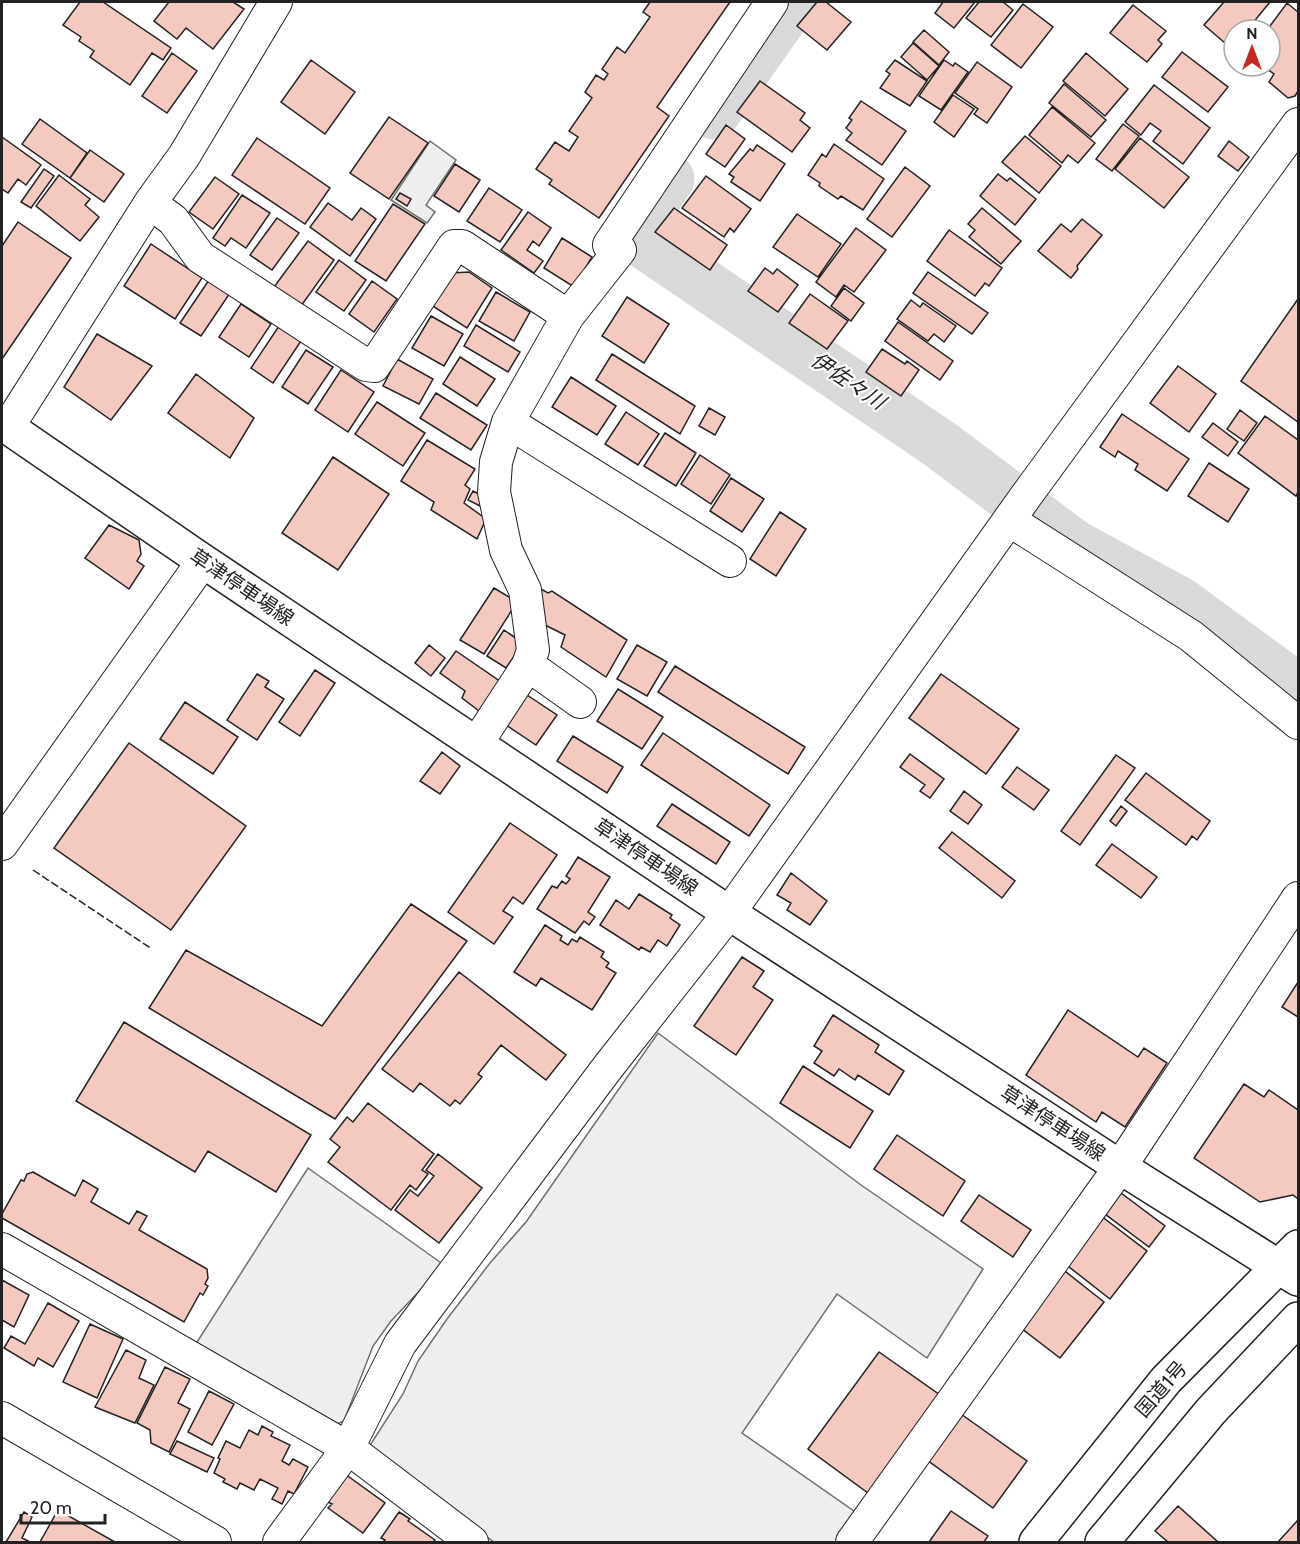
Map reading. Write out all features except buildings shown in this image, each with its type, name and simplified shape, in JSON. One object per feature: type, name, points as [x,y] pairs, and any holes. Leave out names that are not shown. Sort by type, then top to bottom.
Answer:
[{"type":"main road","name":"草津停車場線","points":[[5,425],[203,561],[729,913],[1120,1167],[1292,1265]]},
{"type":"main road","name":"国道1号","points":[[1036,1542],[1166,1380],[1292,1265]]},
{"type":"main road","points":[[1102,1542],[1211,1411],[1299,1319]]},
{"type":"street","points":[[477,743],[528,665],[533,650],[525,590],[506,550],[494,492],[496,462],[508,422],[568,316],[620,250],[609,245],[772,2]]},
{"type":"street","points":[[5,425],[150,203],[184,156],[267,5]]},
{"type":"street","points":[[279,1542],[348,1448],[400,1344],[608,1067],[729,913],[1017,510],[1299,124]]},
{"type":"street","points":[[150,203],[173,220],[200,256],[366,365],[374,366],[453,246],[462,246],[568,316]]},
{"type":"street","points":[[508,422],[730,561]]},
{"type":"street","points":[[1017,510],[1191,636],[1299,723]]},
{"type":"street","points":[[2,844],[203,561]]},
{"type":"street","points":[[528,665],[580,702]]},
{"type":"street","points":[[852,1542],[1120,1167],[1299,898]]},
{"type":"street","points":[[2,1249],[348,1448],[472,1542]]},
{"type":"street","points":[[2,1418],[214,1542]]},
{"type":"shaded area","points":[[430,141],[456,160],[426,205],[435,212],[427,223],[391,200]]},
{"type":"shaded area","points":[[658,1033],[861,1185],[983,1269],[927,1358],[837,1294],[742,1433],[861,1516],[843,1542],[494,1542],[367,1450],[403,1394],[418,1361],[447,1319],[490,1263],[526,1222]]},
{"type":"shaded area","points":[[308,1168],[444,1265],[391,1321],[373,1346],[344,1421],[327,1428],[192,1350]]},
{"type":"waterway","name":"伊佐々川","points":[[714,114],[793,2]]},
{"type":"waterway","name":"伊佐々川","points":[[669,179],[630,234],[941,445],[1074,545],[1181,603],[1298,689]]},
{"type":"fence","points":[[33,870],[152,949]]}]
